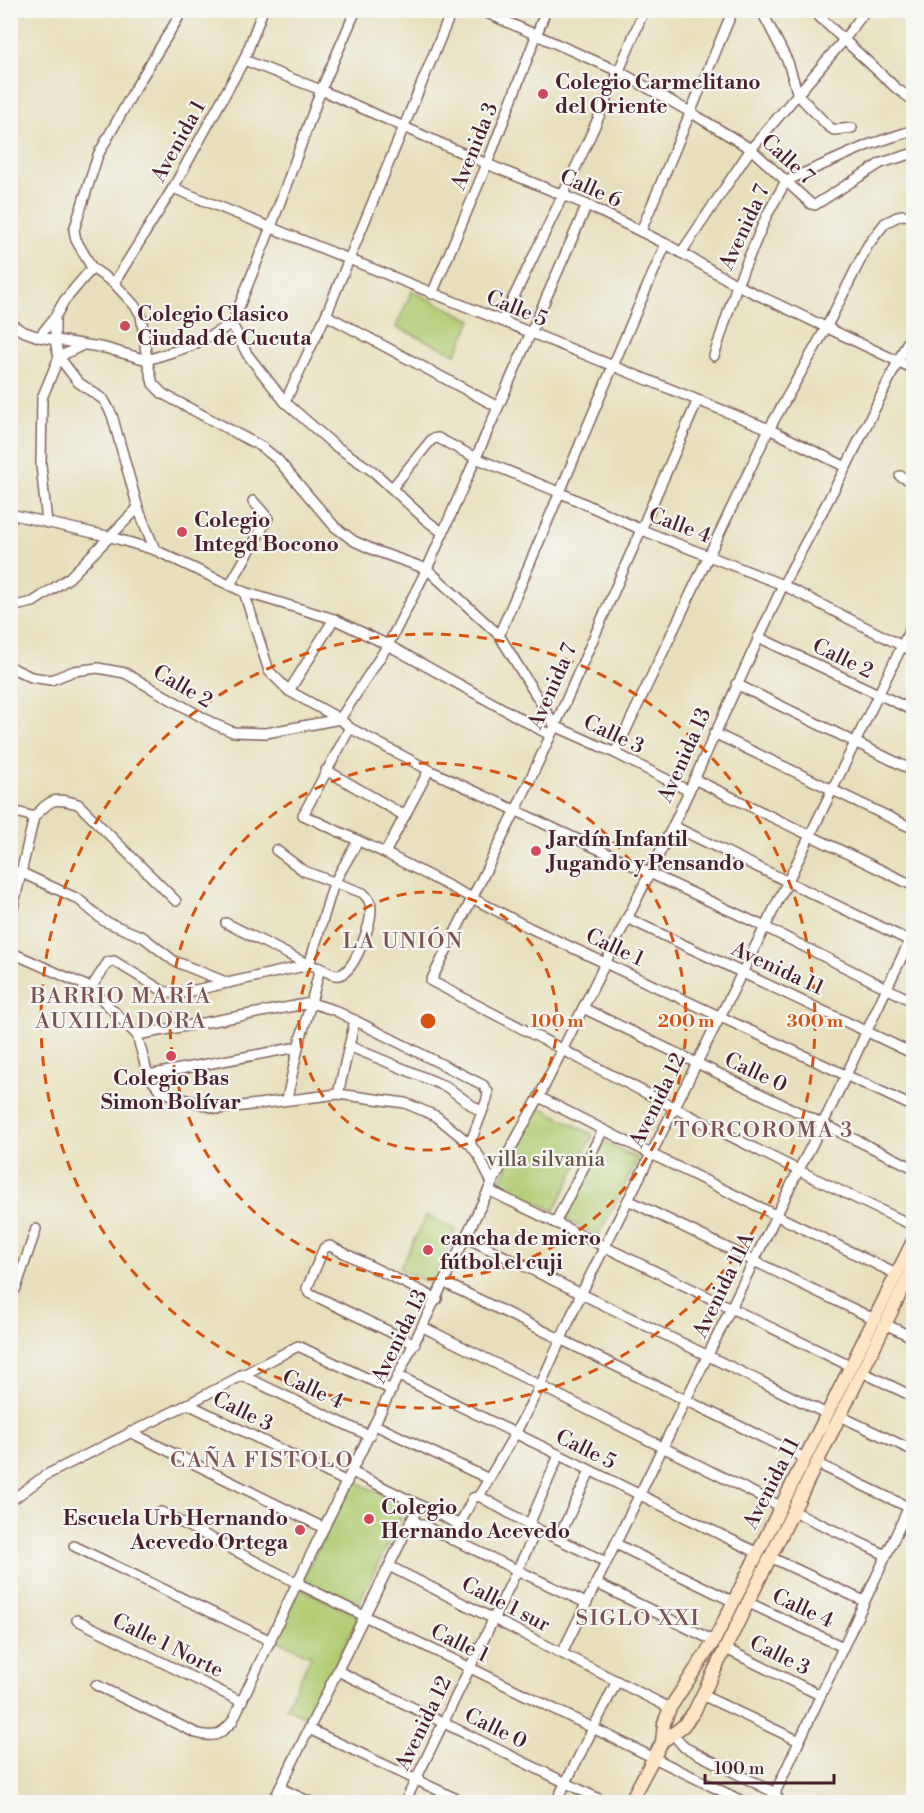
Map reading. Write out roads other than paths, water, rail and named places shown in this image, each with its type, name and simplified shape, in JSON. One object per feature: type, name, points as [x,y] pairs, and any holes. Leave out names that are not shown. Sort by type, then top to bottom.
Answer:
[{"type":"street","points":[[183,10],[98,155],[75,223],[76,240],[92,268],[114,283],[136,306],[141,315],[153,384],[163,394],[262,447],[277,459],[335,527],[354,541],[427,569],[499,634],[553,730]]},
{"type":"street","name":"Avenida 1","points":[[114,283],[173,188],[244,60],[263,10]]},
{"type":"street","points":[[10,323],[22,331],[39,337],[105,348],[147,360],[191,346],[232,324],[271,227],[321,90],[356,10]]},
{"type":"street","points":[[285,402],[326,315],[452,10]]},
{"type":"street","name":"Calle 7","points":[[480,10],[620,72],[690,112],[751,149],[811,204],[815,205],[881,163],[914,153]]},
{"type":"street","name":"Avenida 3","points":[[432,294],[487,164],[546,10]]},
{"type":"street","points":[[502,321],[620,72],[644,10]]},
{"type":"street","points":[[641,231],[733,10]]},
{"type":"street","points":[[762,10],[788,62],[798,95],[834,130],[852,128]]},
{"type":"street","points":[[812,10],[843,41],[914,101]]},
{"type":"street","points":[[681,253],[751,149],[843,41],[866,10]]},
{"type":"street","name":"Calle 6","points":[[244,60],[321,90],[487,164],[564,194],[666,244],[737,285],[914,369]]},
{"type":"street","points":[[786,182],[868,146],[914,130]]},
{"type":"street","name":"Avenida 7","points":[[714,356],[737,285],[767,215],[786,182]]},
{"type":"street","name":"Calle 5","points":[[173,188],[697,402],[769,429],[846,466]]},
{"type":"street","points":[[340,719],[388,645],[427,569],[587,205]]},
{"type":"street","points":[[615,753],[769,429],[826,328],[868,245],[885,223],[901,215],[914,216]]},
{"type":"street","points":[[499,634],[561,493],[611,367],[666,244]]},
{"type":"street","points":[[39,337],[64,301],[92,268]]},
{"type":"street","points":[[326,315],[498,407]]},
{"type":"street","points":[[55,317],[55,341],[59,357],[78,382],[104,400],[112,415],[138,508],[155,550]]},
{"type":"street","points":[[232,324],[247,354],[285,402],[334,446],[374,472],[443,533]]},
{"type":"street","name":"Avenida 13","points":[[96,1685],[196,1733],[210,1737],[222,1732],[232,1722],[297,1583],[491,1187],[539,1097],[673,826],[783,585],[846,466],[914,329]]},
{"type":"street","points":[[47,523],[40,465],[42,398],[59,357],[83,345]]},
{"type":"street","name":"Avenida 7","points":[[561,1049],[432,981],[553,730],[697,402]]},
{"type":"street","name":"Calle 4","points":[[392,488],[432,439],[438,438],[476,458],[642,530],[783,585],[914,652]]},
{"type":"street","points":[[900,476],[914,482]]},
{"type":"street","points":[[230,585],[268,518],[253,501]]},
{"type":"street","points":[[10,608],[33,602],[69,578],[138,508]]},
{"type":"street","name":"Calle 3","points":[[10,514],[111,537],[155,550],[244,592],[334,619],[553,730],[615,753],[689,791]]},
{"type":"street","points":[[244,592],[269,671],[289,691],[340,719],[350,728],[429,770],[765,927],[914,1002]]},
{"type":"street","points":[[289,691],[334,619]]},
{"type":"street","name":"Avenida 12","points":[[452,1540],[473,1498],[479,1496],[540,1386],[581,1293],[788,881],[914,621]]},
{"type":"street","name":"Calle 2","points":[[758,637],[914,711]]},
{"type":"street","name":"Calle 2","points":[[10,667],[31,677],[51,680],[74,671],[98,668],[125,673],[214,724],[233,732],[266,734],[340,719]]},
{"type":"street","points":[[736,684],[914,771]]},
{"type":"street","points":[[350,728],[326,770],[405,816]]},
{"type":"street","points":[[714,733],[914,829]]},
{"type":"street","name":"Calle 1","points":[[326,770],[303,815],[385,853],[530,928],[914,1107]]},
{"type":"street","points":[[385,853],[429,770]]},
{"type":"street","points":[[694,779],[914,886]]},
{"type":"street","points":[[10,921],[34,817],[46,805],[59,799],[78,804],[176,901]]},
{"type":"street","points":[[10,810],[34,817]]},
{"type":"street","points":[[673,826],[912,939]]},
{"type":"street","points":[[309,965],[334,883],[358,841]]},
{"type":"street","points":[[226,923],[309,965],[334,975],[342,974],[354,961],[366,933],[371,909],[369,899],[363,893],[304,871],[276,850]]},
{"type":"street","points":[[10,870],[22,873],[78,899],[105,921],[143,937],[174,961],[228,983]]},
{"type":"street","name":"Avenida 11","points":[[627,918],[914,1054]]},
{"type":"street","name":"Avenida 11A","points":[[562,1653],[733,1308],[798,1171],[824,1124],[868,1032],[885,989],[912,939]]},
{"type":"street","points":[[10,952],[91,988],[137,1035],[148,1075],[159,1089],[174,1096],[218,1109],[338,1094],[405,1103],[436,1116],[470,1144],[479,1156],[491,1187],[555,1223],[914,1397]]},
{"type":"street","points":[[91,988],[108,963],[114,961],[163,991],[177,994],[309,965]]},
{"type":"street","points":[[287,1099],[297,1047],[312,1003],[320,968]]},
{"type":"street","points":[[137,1035],[312,1003],[334,1010],[483,1085],[488,1092],[470,1144]]},
{"type":"street","name":"Calle 0","points":[[583,1008],[914,1168]]},
{"type":"street","points":[[338,1094],[355,1020]]},
{"type":"street","points":[[349,1046],[447,1088],[481,1112]]},
{"type":"street","points":[[148,1075],[297,1047]]},
{"type":"street","points":[[561,1049],[798,1171],[914,1226]]},
{"type":"street","points":[[539,1097],[906,1278]]},
{"type":"street","points":[[555,1223],[603,1130]]},
{"type":"street","points":[[479,1156],[502,1165]]},
{"type":"street","points":[[628,1200],[914,1338]]},
{"type":"street","points":[[12,1289],[36,1229]]},
{"type":"street","points":[[467,1238],[708,1356],[914,1451]]},
{"type":"street","name":"Avenida 11","points":[[906,1278],[914,1239]]},
{"type":"street","points":[[415,1344],[309,1293],[307,1288],[324,1248],[330,1246],[437,1299]]},
{"type":"street","name":"Avenida 11","points":[[662,1742],[694,1712],[734,1602],[793,1511],[811,1461],[833,1415],[879,1322],[914,1266]]},
{"type":"street","points":[[445,1283],[908,1508]]},
{"type":"street","points":[[423,1327],[780,1506]]},
{"type":"street","points":[[16,1497],[46,1475],[298,1346],[392,1390]]},
{"type":"street","name":"Calle 4","points":[[241,1375],[370,1436]]},
{"type":"street","name":"Calle 5","points":[[399,1376],[590,1471],[864,1601]]},
{"type":"street","name":"Calle 3","points":[[188,1404],[460,1525]]},
{"type":"street","points":[[375,1425],[489,1479]]},
{"type":"street","points":[[130,1432],[324,1528]]},
{"type":"street","name":"Avenida 12","points":[[405,1803],[517,1570],[559,1455]]},
{"type":"street","name":"Avenida 11","points":[[630,1803],[662,1742],[664,1723],[670,1708],[719,1645],[747,1602],[780,1506],[811,1461]]},
{"type":"street","points":[[558,1539],[590,1471]]},
{"type":"street","points":[[479,1496],[533,1527],[606,1562]]},
{"type":"street","points":[[775,1793],[914,1496]]},
{"type":"street","points":[[273,1803],[418,1505]]},
{"type":"street","points":[[793,1511],[886,1555]]},
{"type":"street","name":"Calle 1","points":[[161,1512],[297,1583],[744,1803]]},
{"type":"street","points":[[412,1520],[586,1603]]},
{"type":"street","points":[[616,1544],[734,1602]]},
{"type":"street","points":[[74,1546],[271,1641]]},
{"type":"street","name":"Calle 1 sur","points":[[389,1566],[494,1617],[670,1708]]},
{"type":"street","name":"Calle 3","points":[[596,1583],[820,1695]]},
{"type":"street","name":"Calle 4","points":[[747,1602],[843,1647]]},
{"type":"street","name":"Calle 1 Norte","points":[[77,1620],[242,1702]]},
{"type":"street","name":"Calle 0","points":[[338,1671],[605,1803]]},
{"type":"street","points":[[556,1803],[617,1681]]},
{"type":"street","points":[[702,1695],[799,1741]]},
{"type":"street","points":[[309,1729],[463,1803]]},
{"type":"street","points":[[673,1734],[684,1747],[775,1793],[780,1803]]},
{"type":"street","points":[[280,1788],[310,1803]]},
{"type":"place","name":"Colegio Carmelitano del Oriente","points":[[543,94]]},
{"type":"place","name":"Colegio Clasico Ciudad de Cucuta","points":[[125,326]]},
{"type":"place","name":"Colegio Integd Bocono","points":[[182,532]]},
{"type":"place","name":"Jardín Infantil Jugando y Pensando","points":[[536,851]]},
{"type":"place","name":"Colegio Bas Simon Bolívar","points":[[171,1056]]},
{"type":"place","name":"cancha de micro fútbol el cuji","points":[[428,1250]]},
{"type":"place","name":"Colegio Hernando Acevedo","points":[[369,1519]]},
{"type":"place","name":"Escuela Urb Hernando Acevedo Ortega","points":[[300,1530]]},
{"type":"district","name":"LA UNIÓN","points":[[403,940]]},
{"type":"district","name":"BARRIO MARÍA AUXILIADORA","points":[[121,1008]]},
{"type":"district","name":"TORCOROMA 3","points":[[764,1129]]},
{"type":"district","name":"CAÑA FISTOLO","points":[[262,1459]]},
{"type":"district","name":"SIGLO XXI","points":[[638,1617]]},
{"type":"park label","name":"villa silvania","points":[[546,1159]]}]
